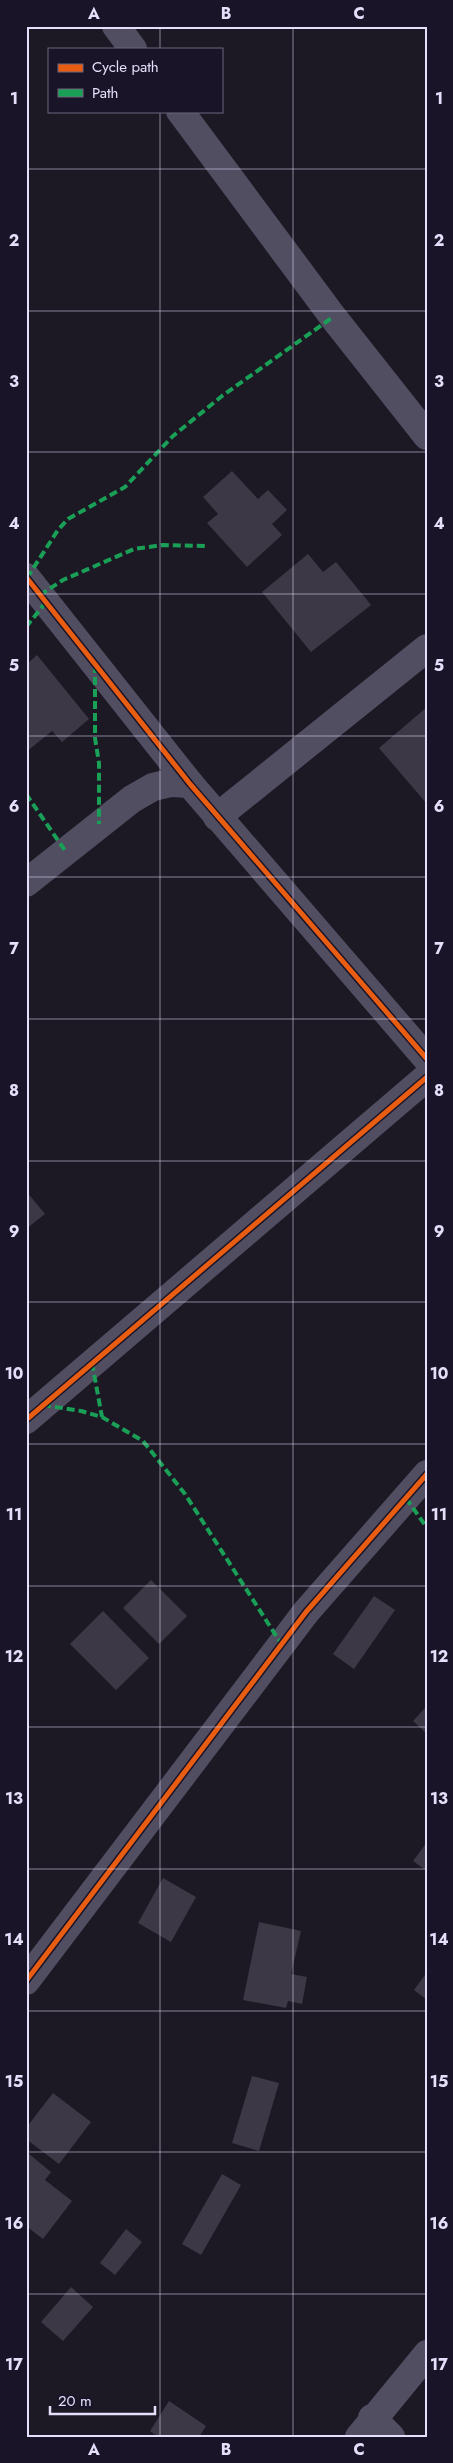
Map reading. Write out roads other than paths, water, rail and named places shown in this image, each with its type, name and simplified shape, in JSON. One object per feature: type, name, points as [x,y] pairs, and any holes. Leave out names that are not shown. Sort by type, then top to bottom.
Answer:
[{"type":"street","points":[[116,26],[132,48]]},
{"type":"street","points":[[181,112],[327,309],[427,436]]},
{"type":"street","points":[[26,577],[190,784],[427,1060]]},
{"type":"street","points":[[218,817],[427,648]]},
{"type":"street","points":[[26,883],[132,799],[153,787],[170,783],[190,784]]},
{"type":"street","points":[[26,1420],[427,1077]]},
{"type":"street","points":[[26,1982],[306,1612],[427,1474]]},
{"type":"street","points":[[391,2437],[365,2428],[427,2354]]}]
